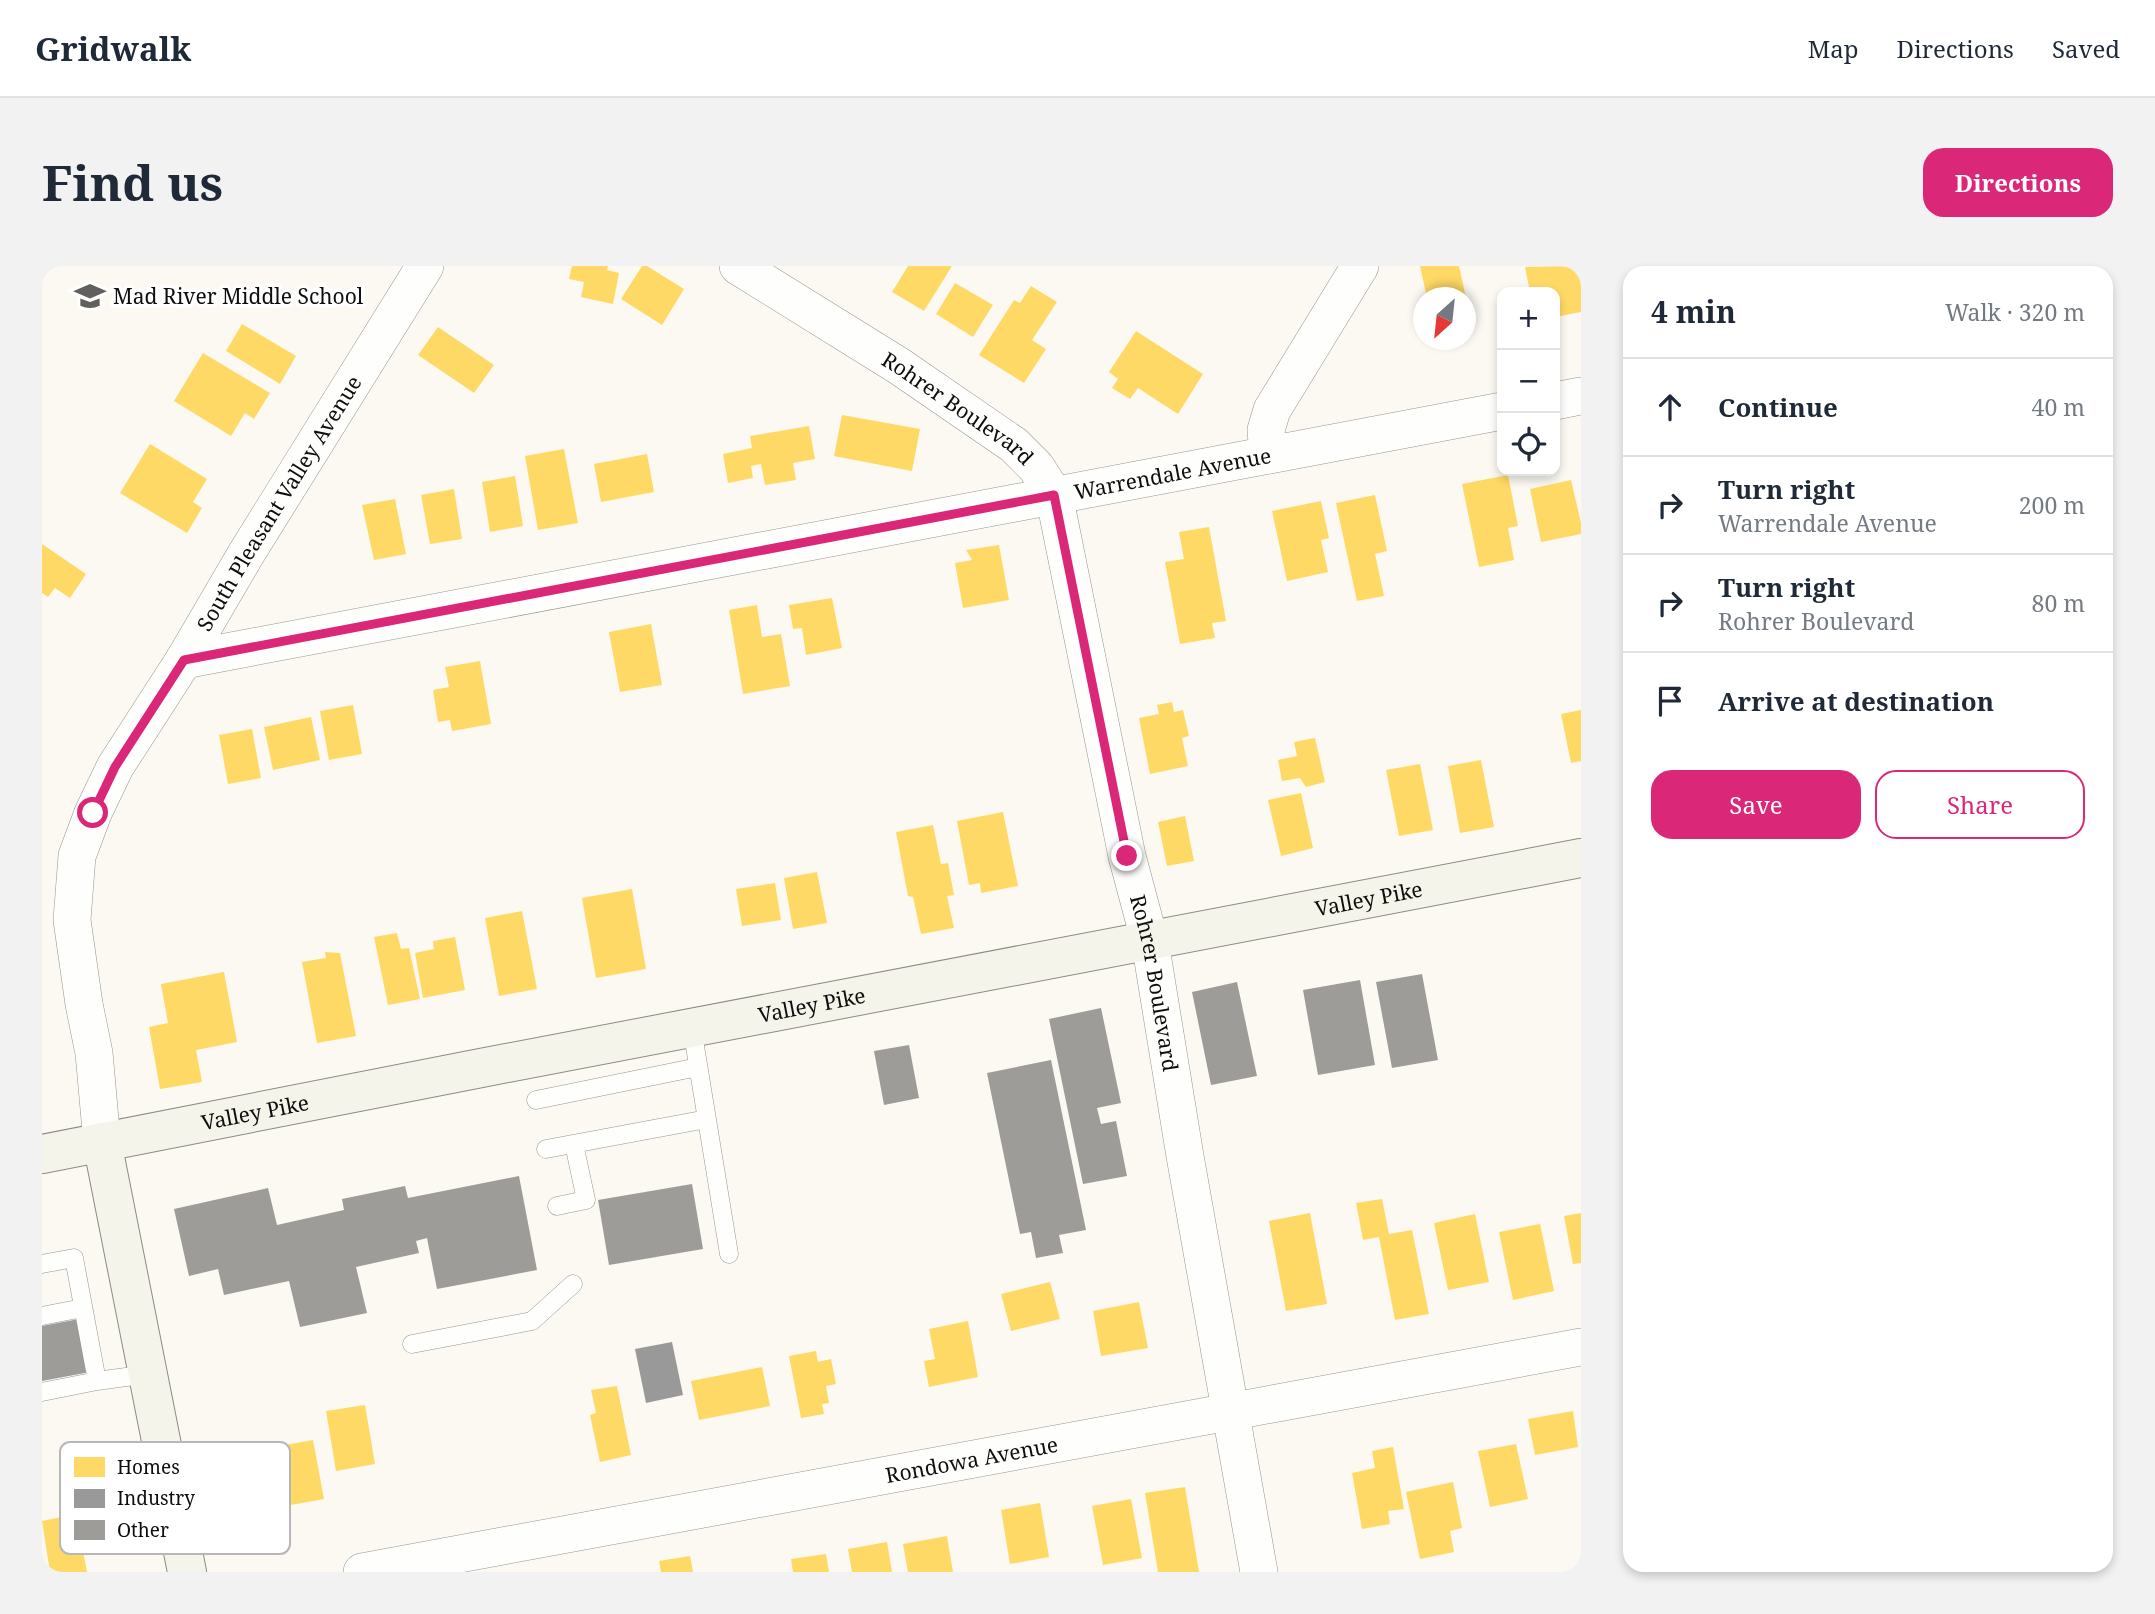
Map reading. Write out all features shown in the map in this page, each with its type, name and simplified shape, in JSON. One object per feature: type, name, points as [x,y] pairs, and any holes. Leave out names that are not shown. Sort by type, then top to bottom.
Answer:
[{"type":"street","name":"South Pleasant Valley Avenue","points":[[102,1142],[94,1053],[72,920],[77,856],[93,813],[115,767],[184,660],[246,554],[425,266]]},
{"type":"street","name":"Rohrer Boulevard","points":[[738,266],[899,366],[1014,445],[1036,467],[1054,495],[1127,856],[1150,942],[1259,1572]]},
{"type":"street","points":[[1268,455],[1266,430],[1272,410],[1360,266]]},
{"type":"street","points":[[1560,400],[1581,396]]},
{"type":"street","name":"Warrendale Avenue","points":[[184,660],[1497,412]]},
{"type":"street","name":"Valley Pike","points":[[42,1154],[1581,858]]},
{"type":"street","points":[[102,1142],[161,1442]]},
{"type":"street","name":"Rondowa Avenue","points":[[362,1572],[1581,1347]]},
{"type":"street","points":[[183,1554],[187,1572]]},
{"type":"lane","points":[[692,1028],[729,1254]]},
{"type":"lane","points":[[536,1100],[698,1067]]},
{"type":"lane","points":[[546,1149],[707,1119]]},
{"type":"lane","points":[[557,1206],[586,1200],[574,1144]]},
{"type":"lane","points":[[42,1264],[74,1258],[97,1381]]},
{"type":"lane","points":[[412,1344],[532,1321],[573,1284]]},
{"type":"lane","points":[[42,1316],[83,1308]]},
{"type":"lane","points":[[42,1392],[148,1374]]},
{"type":"building: Homes","points":[[572,266],[608,266],[607,270],[619,273],[613,304],[581,297],[584,282],[569,279]]},
{"type":"building: Homes","points":[[642,266],[647,266],[684,289],[662,325],[621,299]]},
{"type":"building: Homes","points":[[908,266],[952,266],[924,311],[892,292]]},
{"type":"building: Homes","points":[[1420,266],[1459,266],[1464,287],[1425,287]]},
{"type":"building: Homes","points":[[1578,266],[1581,312],[1560,316],[1560,287],[1529,287],[1525,267]]},
{"type":"building: Homes","points":[[955,283],[993,305],[973,337],[936,314]]},
{"type":"building: Homes","points":[[1031,286],[1057,302],[1032,340],[1046,349],[1024,383],[979,355],[1014,300],[1020,303]]},
{"type":"building: Homes","points":[[242,324],[296,356],[280,384],[226,351]]},
{"type":"building: Homes","points":[[438,327],[494,365],[474,393],[418,355]]},
{"type":"building: Homes","points":[[1136,331],[1203,374],[1178,414],[1138,388],[1130,399],[1112,388],[1118,379],[1109,372]]},
{"type":"building: Homes","points":[[203,353],[270,393],[254,419],[245,413],[231,436],[174,401]]},
{"type":"building: Homes","points":[[842,415],[920,429],[912,471],[834,456]]},
{"type":"building: Homes","points":[[809,426],[815,459],[793,463],[796,480],[765,485],[761,464],[751,466],[753,478],[728,483],[723,454],[752,448],[750,436]]},
{"type":"building: Homes","points":[[150,444],[207,479],[193,502],[202,508],[187,533],[120,493]]},
{"type":"building: Homes","points":[[564,449],[578,523],[538,530],[525,456]]},
{"type":"building: Homes","points":[[647,454],[654,492],[601,502],[594,464]]},
{"type":"building: Homes","points":[[515,476],[523,526],[490,532],[482,482]]},
{"type":"building: Homes","points":[[1508,476],[1518,526],[1508,528],[1514,560],[1479,567],[1462,484]]},
{"type":"building: Homes","points":[[1571,480],[1581,534],[1541,542],[1530,489]]},
{"type":"building: Homes","points":[[454,489],[462,539],[430,544],[421,495]]},
{"type":"building: Homes","points":[[1375,495],[1387,551],[1375,554],[1384,596],[1357,601],[1336,503]]},
{"type":"building: Homes","points":[[395,499],[406,554],[374,560],[362,505]]},
{"type":"building: Homes","points":[[1321,501],[1329,538],[1321,540],[1328,572],[1287,581],[1272,511]]},
{"type":"building: Homes","points":[[1209,527],[1226,621],[1212,623],[1215,638],[1180,644],[1165,562],[1184,559],[1179,532]]},
{"type":"building: Homes","points":[[42,544],[86,574],[70,598],[55,588],[48,597],[42,593]]},
{"type":"building: Homes","points":[[999,545],[1009,600],[963,608],[955,563],[972,560],[966,550]]},
{"type":"building: Homes","points":[[832,598],[842,648],[806,655],[802,628],[793,629],[789,605]]},
{"type":"building: Homes","points":[[757,605],[762,637],[781,634],[790,686],[743,694],[729,610]]},
{"type":"building: Homes","points":[[651,624],[662,685],[620,692],[609,632]]},
{"type":"building: Homes","points":[[480,661],[491,724],[452,731],[450,720],[438,722],[433,690],[449,687],[445,667]]},
{"type":"building: Homes","points":[[1172,702],[1174,712],[1183,710],[1189,736],[1182,738],[1188,766],[1150,774],[1139,718],[1159,714],[1157,705]]},
{"type":"building: Homes","points":[[353,705],[362,754],[329,760],[320,711]]},
{"type":"building: Homes","points":[[1581,710],[1581,761],[1571,763],[1561,714]]},
{"type":"building: Homes","points":[[311,717],[320,760],[273,770],[264,727]]},
{"type":"building: Homes","points":[[252,729],[261,778],[228,784],[219,735]]},
{"type":"building: Homes","points":[[1315,738],[1325,782],[1306,787],[1300,778],[1282,781],[1278,760],[1297,756],[1294,742]]},
{"type":"building: Homes","points":[[1481,760],[1494,827],[1460,833],[1448,766]]},
{"type":"building: Homes","points":[[1420,764],[1433,830],[1399,836],[1386,770]]},
{"type":"building: Homes","points":[[1301,793],[1313,848],[1281,856],[1268,800]]},
{"type":"building: Homes","points":[[1003,812],[1018,886],[981,893],[980,883],[969,885],[957,821]]},
{"type":"building: Homes","points":[[1185,816],[1194,861],[1167,866],[1158,822]]},
{"type":"building: Homes","points":[[933,825],[941,864],[948,863],[954,895],[947,896],[954,928],[921,934],[913,897],[908,896],[896,832]]},
{"type":"building: Homes","points":[[817,872],[827,923],[793,929],[784,878]]},
{"type":"building: Homes","points":[[775,883],[781,920],[742,926],[736,889]]},
{"type":"building: Homes","points":[[632,889],[646,969],[596,978],[582,898]]},
{"type":"building: Homes","points":[[522,911],[537,989],[499,996],[485,918]]},
{"type":"building: Homes","points":[[397,933],[401,949],[409,948],[420,999],[388,1005],[374,937]]},
{"type":"building: Homes","points":[[455,937],[465,990],[423,998],[415,953],[434,949],[433,941]]},
{"type":"building: Homes","points":[[325,952],[340,953],[356,1036],[317,1043],[302,962],[326,958]]},
{"type":"building: Homes","points":[[224,972],[237,1042],[196,1050],[202,1082],[160,1089],[149,1027],[168,1023],[161,984]]},
{"type":"building: Homes","points":[[1382,1199],[1389,1234],[1412,1230],[1429,1314],[1395,1320],[1379,1237],[1363,1240],[1356,1203]]},
{"type":"building: Homes","points":[[1310,1213],[1327,1304],[1286,1311],[1269,1221]]},
{"type":"building: Homes","points":[[1581,1213],[1581,1263],[1573,1264],[1564,1216]]},
{"type":"building: Homes","points":[[1475,1214],[1489,1282],[1448,1290],[1434,1223]]},
{"type":"building: Homes","points":[[1540,1224],[1554,1291],[1513,1300],[1499,1232]]},
{"type":"building: Homes","points":[[1050,1282],[1060,1319],[1011,1331],[1001,1294]]},
{"type":"building: Homes","points":[[1139,1302],[1148,1348],[1101,1356],[1093,1311]]},
{"type":"building: Homes","points":[[968,1321],[978,1377],[929,1387],[924,1361],[935,1359],[929,1329]]},
{"type":"building: Homes","points":[[816,1351],[818,1362],[831,1359],[836,1384],[826,1386],[829,1403],[822,1404],[824,1414],[801,1418],[789,1356]]},
{"type":"building: Homes","points":[[762,1367],[770,1406],[699,1420],[691,1381]]},
{"type":"building: Homes","points":[[617,1386],[631,1455],[600,1462],[590,1415],[596,1413],[591,1390]]},
{"type":"building: Homes","points":[[365,1405],[375,1464],[336,1471],[326,1411]]},
{"type":"building: Homes","points":[[1573,1411],[1578,1447],[1535,1455],[1528,1419]]},
{"type":"building: Homes","points":[[313,1440],[324,1499],[290,1505],[290,1444]]},
{"type":"building: Homes","points":[[1516,1444],[1528,1499],[1490,1507],[1478,1451]]},
{"type":"building: Homes","points":[[1393,1447],[1404,1509],[1388,1511],[1390,1524],[1362,1529],[1352,1473],[1375,1468],[1372,1451]]},
{"type":"building: Homes","points":[[1453,1482],[1462,1528],[1450,1531],[1454,1552],[1420,1559],[1406,1492]]},
{"type":"building: Homes","points":[[1185,1487],[1199,1572],[1158,1572],[1145,1493]]},
{"type":"building: Homes","points":[[1131,1499],[1142,1558],[1103,1565],[1092,1506]]},
{"type":"building: Homes","points":[[1040,1503],[1049,1557],[1010,1564],[1001,1510]]},
{"type":"building: Homes","points":[[60,1517],[60,1554],[84,1554],[87,1572],[50,1572],[42,1521]]},
{"type":"building: Homes","points":[[947,1536],[953,1572],[908,1572],[903,1544]]},
{"type":"building: Homes","points":[[887,1542],[892,1572],[852,1572],[848,1549]]},
{"type":"building: Homes","points":[[826,1554],[829,1572],[793,1572],[791,1559]]},
{"type":"building: Homes","points":[[690,1556],[693,1572],[661,1572],[659,1561]]},
{"type":"building: Industry","points":[[672,1342],[683,1395],[646,1403],[635,1349]]},
{"type":"building: Other","points":[[1422,974],[1438,1060],[1392,1068],[1376,982]]},
{"type":"building: Other","points":[[1360,980],[1375,1065],[1318,1075],[1303,990]]},
{"type":"building: Other","points":[[1237,982],[1257,1076],[1211,1085],[1192,992]]},
{"type":"building: Other","points":[[1101,1008],[1121,1103],[1097,1108],[1101,1124],[1116,1121],[1127,1176],[1083,1184],[1049,1019]]},
{"type":"building: Other","points":[[909,1045],[919,1098],[884,1105],[874,1051]]},
{"type":"building: Other","points":[[1051,1060],[1086,1230],[1059,1235],[1063,1253],[1036,1258],[1031,1232],[1020,1234],[987,1073]]},
{"type":"building: Other","points":[[519,1176],[537,1270],[437,1289],[427,1238],[416,1241],[419,1253],[356,1267],[367,1313],[300,1327],[289,1281],[224,1295],[218,1269],[189,1276],[174,1209],[268,1188],[277,1225],[344,1210],[342,1199],[405,1186],[408,1198]]},
{"type":"building: Other","points":[[692,1184],[703,1249],[609,1265],[598,1200]]},
{"type":"building: Other","points":[[79,1319],[90,1372],[42,1381],[42,1326]]},
{"type":"place","name":"Mad River Middle School","points":[[90,296]]},
{"type":"route","points":[[93,813],[115,767],[184,660],[1054,495],[1127,856]]}]
